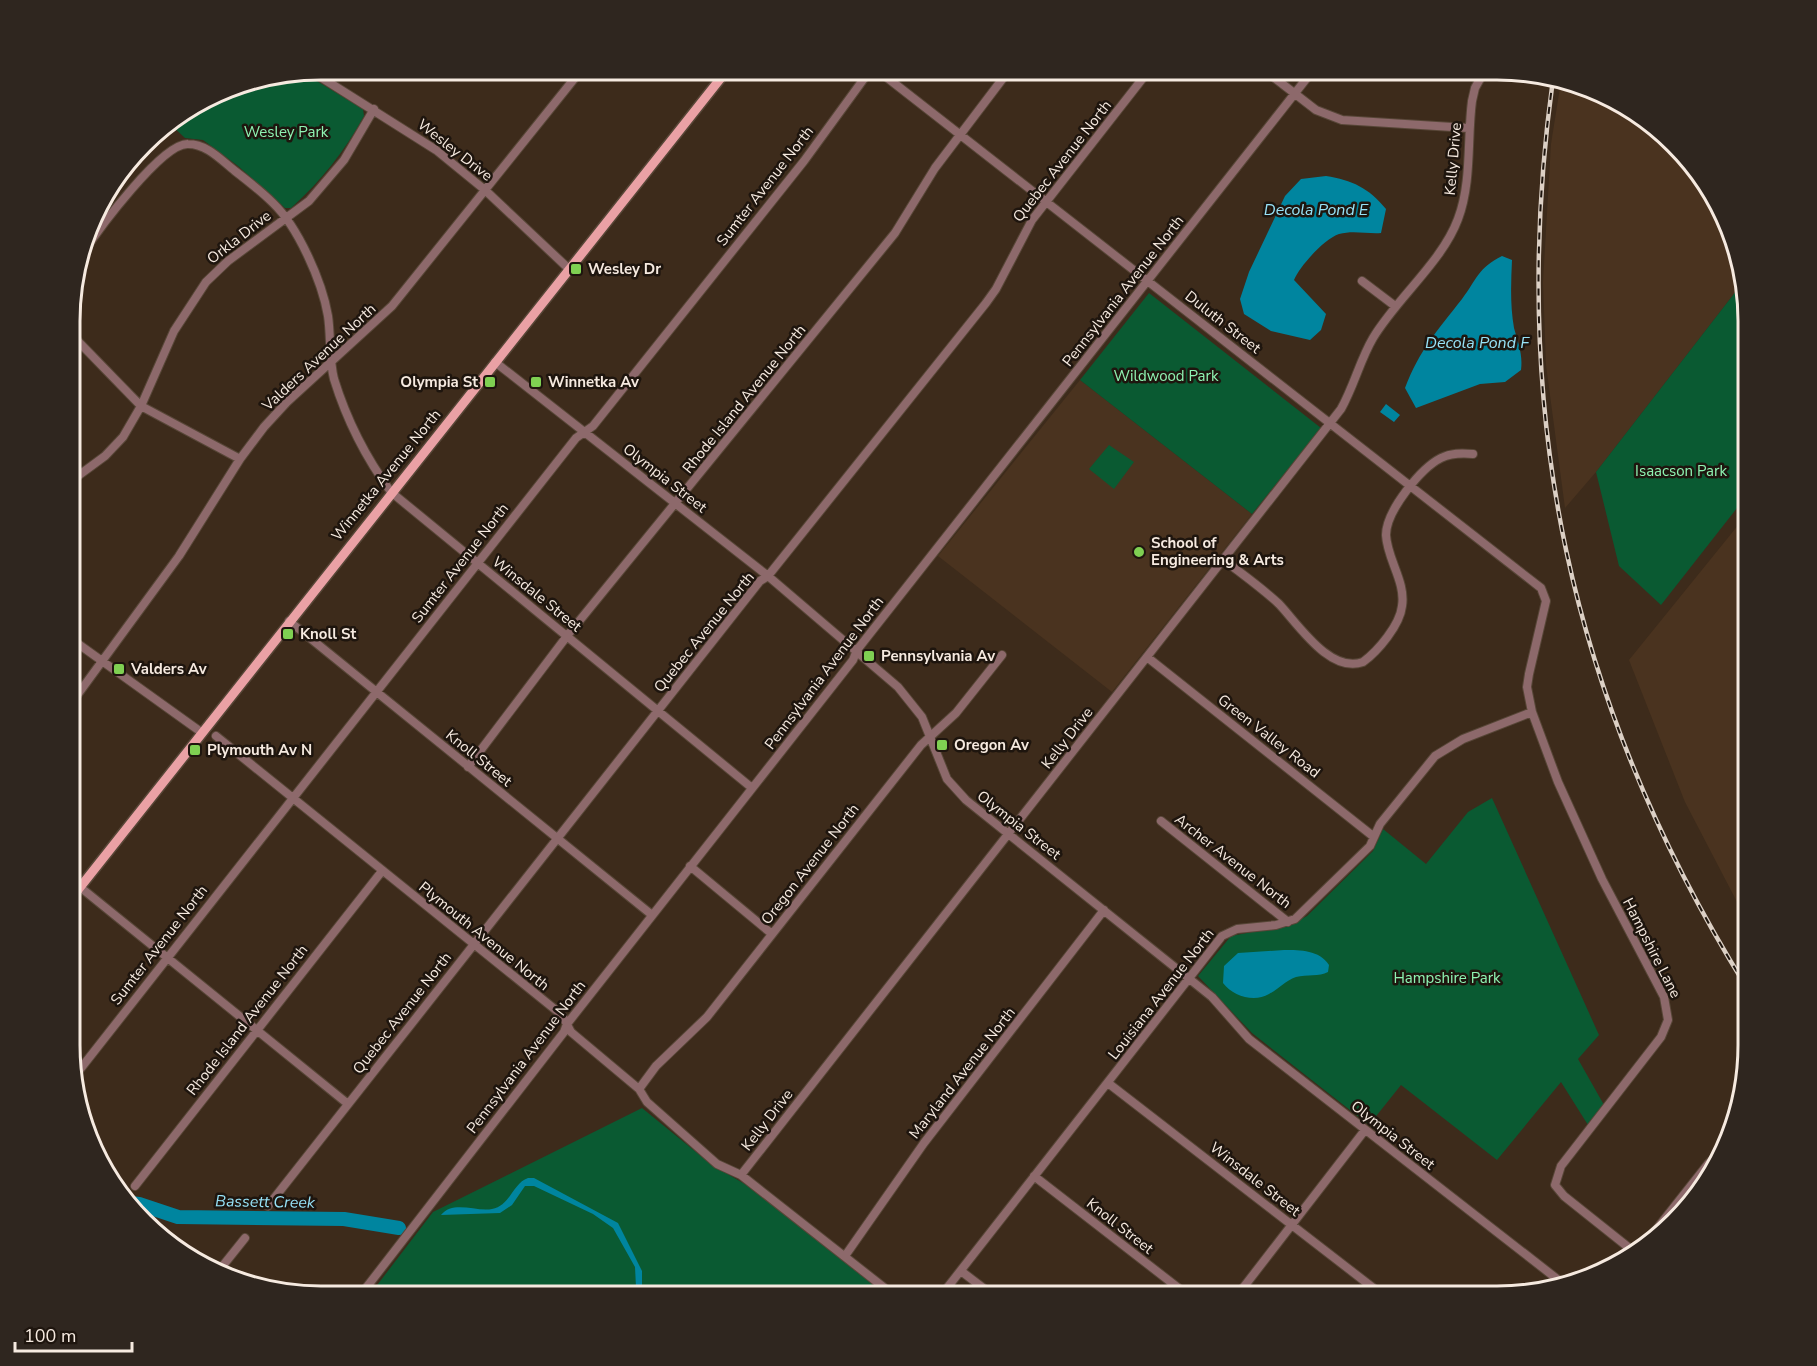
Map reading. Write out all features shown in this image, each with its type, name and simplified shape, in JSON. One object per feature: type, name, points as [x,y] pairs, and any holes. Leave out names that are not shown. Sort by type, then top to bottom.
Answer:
[{"type":"main road","name":"Winnetka Avenue North","points":[[80,887],[719,80]]},
{"type":"street","name":"Wesley Drive","points":[[326,80],[436,150],[485,190],[569,269]]},
{"type":"street","name":"Valders Avenue North","points":[[80,692],[198,529],[240,459],[287,402],[392,306],[573,80]]},
{"type":"street","name":"Sumter Avenue North","points":[[81,1068],[576,438],[593,426],[797,170],[863,80]]},
{"type":"street","name":"Duluth Street","points":[[890,80],[1541,588],[1546,601]]},
{"type":"street","name":"Rhode Island Avenue North","points":[[468,767],[567,636],[895,232],[935,168],[1002,80]]},
{"type":"street","name":"Quebec Avenue North","points":[[268,1206],[760,581],[768,576],[991,296],[1022,235],[1141,80]]},
{"type":"street","points":[[1277,80],[1316,110],[1342,120],[1468,129]]},
{"type":"street","name":"Pennsylvania Avenue North","points":[[367,1286],[557,1042],[567,1024],[854,660],[857,650],[1306,80]]},
{"type":"street","name":"Kelly Drive","points":[[741,1175],[1224,560],[1352,391],[1373,339],[1395,306],[1441,250],[1458,220],[1466,185],[1468,129],[1475,88],[1479,80]]},
{"type":"street","name":"Orkla Drive","points":[[80,474],[105,456],[123,437],[141,406],[174,331],[206,282],[228,261],[309,201],[326,183],[359,138],[374,109]]},
{"type":"street","name":"Winsdale Street","points":[[94,239],[133,187],[176,146],[186,143],[210,150],[267,197],[286,218],[307,257],[321,290],[327,312],[333,377],[369,462],[392,492],[752,788]]},
{"type":"street","points":[[1362,281],[1395,306]]},
{"type":"street","points":[[80,343],[141,406],[240,459]]},
{"type":"street","name":"Olympia Street","points":[[495,362],[768,576],[857,650],[915,706],[947,779],[955,790],[1212,997],[1249,1038],[1557,1278]]},
{"type":"street","points":[[1224,560],[1266,593],[1308,638],[1339,662],[1355,665],[1363,662],[1395,625],[1402,609],[1401,589],[1386,536],[1390,516],[1430,465],[1442,457],[1458,453],[1473,454]]},
{"type":"street","name":"Hampshire Lane","points":[[1546,601],[1529,674],[1528,693],[1532,712],[1558,782],[1602,879],[1664,997],[1668,1011],[1668,1020],[1661,1037],[1556,1174],[1555,1185],[1564,1196],[1628,1247]]},
{"type":"street","name":"Knoll Street","points":[[289,621],[652,915]]},
{"type":"street","points":[[80,645],[201,732]]},
{"type":"street","name":"Oregon Avenue North","points":[[639,1089],[656,1066],[707,1017],[930,737],[956,713],[1002,655]]},
{"type":"street","name":"Green Valley Road","points":[[1147,657],[1374,837]]},
{"type":"street","name":"Louisiana Avenue North","points":[[949,1286],[1188,979],[1229,931],[1288,922],[1303,912],[1370,846],[1380,824],[1435,756],[1456,741],[1532,712]]},
{"type":"street","name":"Plymouth Avenue North","points":[[216,736],[562,1016],[571,1032],[639,1089],[647,1102],[717,1164],[741,1175],[882,1286]]},
{"type":"street","name":"Archer Avenue North","points":[[1161,821],[1288,922]]},
{"type":"street","points":[[690,866],[772,934]]},
{"type":"street","name":"Rhode Island Avenue North","points":[[135,1186],[256,1029],[382,872]]},
{"type":"street","points":[[80,887],[348,1104]]},
{"type":"street","name":"Maryland Avenue North","points":[[845,1256],[924,1143],[1104,910]]},
{"type":"street","name":"Winsdale Street","points":[[1108,1083],[1371,1286]]},
{"type":"street","points":[[1245,1286],[1365,1130]]},
{"type":"street","points":[[1664,1219],[1700,1173]]},
{"type":"street","name":"Knoll Street","points":[[1034,1176],[1176,1286]]},
{"type":"street","points":[[223,1266],[245,1238]]},
{"type":"street","points":[[961,1270],[981,1286]]},
{"type":"shaded area","points":[[1560,88],[1603,104],[1643,129],[1667,150],[1688,174],[1713,214],[1725,243],[1735,292],[1596,472],[1565,508],[1546,365],[1543,282],[1551,144]]},
{"type":"shaded area","points":[[1080,380],[1252,514],[1112,692],[938,556]]},
{"type":"shaded area","points":[[1738,525],[1738,904],[1685,802],[1629,660]]},
{"type":"green space","name":"Wesley Park","points":[[305,80],[315,80],[363,109],[364,116],[332,165],[291,208],[285,208],[238,166],[203,140],[185,138],[175,128],[214,104],[258,88]]},
{"type":"green space","name":"Isaacson Park","points":[[1735,292],[1738,321],[1738,507],[1661,605],[1619,566],[1596,472]]},
{"type":"green space","name":"Wildwood Park","points":[[1149,293],[1321,428],[1252,514],[1080,380]]},
{"type":"green space","points":[[1109,445],[1134,462],[1114,489],[1089,469]]},
{"type":"green space","name":"Hampshire Park","points":[[1492,798],[1599,1035],[1578,1059],[1604,1105],[1588,1125],[1561,1082],[1497,1160],[1401,1085],[1369,1125],[1252,1033],[1198,976],[1231,936],[1290,925],[1307,916],[1373,851],[1383,829],[1426,864],[1468,812]]},
{"type":"green space","points":[[642,1108],[712,1165],[755,1190],[875,1286],[376,1286],[433,1212]]},
{"type":"water","name":"Decola Pond E","points":[[1326,176],[1359,186],[1386,209],[1381,233],[1339,234],[1326,241],[1297,274],[1294,280],[1326,314],[1321,330],[1310,340],[1271,331],[1244,314],[1240,299],[1249,272],[1285,196],[1301,179]]},
{"type":"water","name":"Decola Pond F","points":[[1502,256],[1512,260],[1512,311],[1521,354],[1521,370],[1505,382],[1480,384],[1416,408],[1405,388],[1417,362],[1479,275],[1494,260]]},
{"type":"water","points":[[1386,404],[1400,415],[1394,422],[1380,412]]},
{"type":"water","points":[[1303,951],[1320,956],[1329,965],[1328,972],[1296,977],[1269,994],[1257,998],[1238,995],[1223,983],[1224,966],[1238,953]]},
{"type":"water","points":[[534,1178],[618,1223],[642,1271],[642,1286],[636,1286],[635,1267],[613,1228],[593,1214],[534,1186],[525,1186],[512,1205],[500,1213],[441,1215],[458,1207],[486,1210],[498,1207],[523,1181]]},
{"type":"waterway","name":"Bassett Creek","points":[[139,1204],[178,1217],[344,1219],[399,1228]]},
{"type":"railway","points":[[1552,86],[1541,202],[1539,321],[1547,438],[1566,552],[1596,663],[1636,773],[1686,881],[1738,972]]},
{"type":"place","name":"Wesley Dr","points":[[576,269]]},
{"type":"place","name":"Olympia St","points":[[490,382]]},
{"type":"place","name":"Winnetka Av","points":[[536,382]]},
{"type":"place","name":"School of Engineering & Arts","points":[[1139,552]]},
{"type":"place","name":"Knoll St","points":[[288,634]]},
{"type":"place","name":"Pennsylvania Av","points":[[869,656]]},
{"type":"place","name":"Valders Av","points":[[119,669]]},
{"type":"place","name":"Oregon Av","points":[[942,745]]},
{"type":"place","name":"Plymouth Av N","points":[[195,750]]}]
